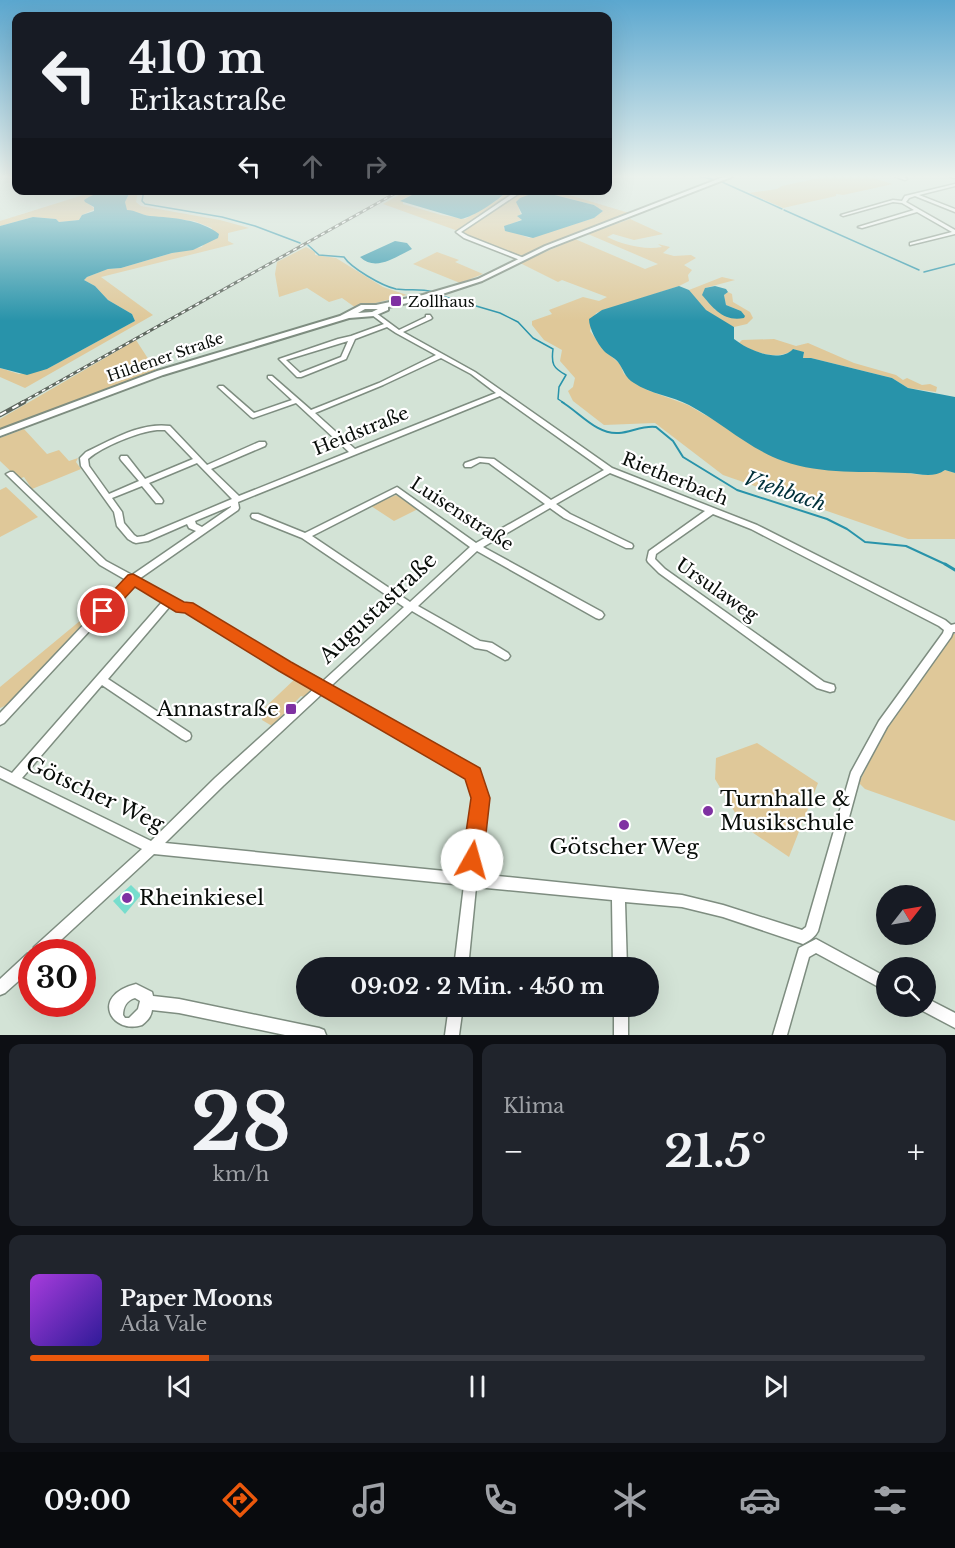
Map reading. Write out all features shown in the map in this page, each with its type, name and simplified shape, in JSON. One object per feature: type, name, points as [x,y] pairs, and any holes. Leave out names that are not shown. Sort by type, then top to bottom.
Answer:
[{"type":"main road","points":[[377,310],[480,280],[547,247],[606,224]]},
{"type":"main road","name":"Hildener Straße","points":[[0,433],[160,373],[362,312],[377,310]]},
{"type":"street","points":[[470,224],[458,232],[522,259]]},
{"type":"street","points":[[860,227],[869,224]]},
{"type":"street","points":[[941,224],[955,232]]},
{"type":"street","points":[[912,244],[955,232]]},
{"type":"street","name":"Rietherbach","points":[[377,310],[387,325],[473,373],[609,470],[784,541],[952,629]]},
{"type":"street","points":[[398,332],[429,318],[428,316]]},
{"type":"street","points":[[352,338],[344,358],[299,376],[282,359],[387,325]]},
{"type":"street","points":[[309,413],[381,384],[442,355]]},
{"type":"street","points":[[270,377],[354,452]]},
{"type":"street","points":[[221,387],[253,416],[296,401]]},
{"type":"street","name":"Heidstraße","points":[[108,497],[118,512],[120,524],[128,534],[136,540],[149,537],[501,393]]},
{"type":"street","points":[[198,460],[108,497],[86,466],[84,458],[136,434],[157,427],[167,428],[206,468],[235,500]]},
{"type":"street","points":[[206,468],[262,444]]},
{"type":"street","points":[[124,458],[159,501]]},
{"type":"street","points":[[468,465],[479,460],[491,460],[567,516],[629,546]]},
{"type":"street","name":"Augustastraße","points":[[53,939],[152,848],[219,782],[476,547],[609,470]]},
{"type":"street","points":[[10,474],[104,563],[181,608],[188,607],[289,669],[323,686],[473,774],[480,798],[462,957]]},
{"type":"street","name":"Luisenstraße","points":[[305,536],[397,490],[476,547],[599,615]]},
{"type":"street","name":"Heidstraße","points":[[0,720],[133,579],[235,508],[235,500]]},
{"type":"street","name":"Ursulaweg","points":[[711,511],[652,553],[651,560],[662,571],[821,685],[830,688]]},
{"type":"street","points":[[255,516],[305,536],[410,606],[478,645],[489,646],[505,656]]},
{"type":"street","points":[[190,520],[192,526],[202,530]]},
{"type":"street","points":[[14,779],[170,600]]},
{"type":"street","name":"Götscher Weg","points":[[0,772],[152,848],[682,901],[723,911],[794,936],[803,936],[811,931],[855,776],[883,724],[952,629]]},
{"type":"street","points":[[100,679],[186,736]]},
{"type":"street","points":[[618,895],[620,957]]},
{"type":"street","points":[[780,1035],[804,953],[816,946],[876,979]]},
{"type":"street","points":[[0,988],[18,972]]},
{"type":"street","points":[[148,1002],[319,1035]]},
{"type":"street","points":[[936,1011],[955,1021]]},
{"type":"street","points":[[452,1035],[454,1017]]},
{"type":"street","points":[[621,1017],[621,1035]]},
{"type":"shaded area","points":[[202,224],[236,224],[249,228],[228,233],[228,241],[234,244],[101,277],[153,315],[25,388],[0,377],[0,368],[19,374],[47,369],[135,321],[132,314],[108,300],[95,286],[84,280],[108,269],[121,268],[202,247],[212,228]]},
{"type":"shaded area","points":[[439,224],[468,224],[458,231]]},
{"type":"shaded area","points":[[474,224],[511,224],[503,228],[529,238],[574,224],[600,224],[523,255],[462,235],[461,232]]},
{"type":"shaded area","points":[[615,224],[642,224],[663,234],[634,240],[613,234],[607,237],[641,247],[662,247],[658,244],[670,247],[663,253],[674,256],[691,255],[696,258],[684,265],[692,270],[688,275],[689,281],[596,313],[590,331],[604,350],[620,364],[624,374],[647,390],[688,405],[705,415],[908,473],[932,475],[945,470],[955,473],[955,539],[908,539],[723,475],[655,423],[604,425],[573,401],[568,391],[573,387],[575,378],[560,361],[562,350],[544,340],[532,325],[532,321],[552,314],[549,310],[583,297],[599,301],[607,297],[562,280],[558,282],[520,263],[575,239],[645,269],[658,264],[588,234]]},
{"type":"shaded area","points":[[306,247],[315,252],[315,255],[336,258],[383,287],[407,295],[356,308],[342,298],[329,302],[307,288],[279,297],[275,274],[277,262]]},
{"type":"shaded area","points":[[437,252],[459,260],[455,262],[483,274],[460,283],[413,264]]},
{"type":"shaded area","points":[[722,277],[735,280],[705,288],[715,310],[741,311],[726,305],[724,295],[728,292],[732,294],[733,302],[750,312],[753,318],[747,324],[734,327],[721,321],[702,307],[689,290]]},
{"type":"shaded area","points":[[774,339],[796,346],[808,343],[854,363],[896,375],[903,380],[907,378],[922,385],[930,384],[937,387],[936,392],[908,388],[892,378],[803,358],[804,354],[794,349],[782,355],[775,355],[752,350],[739,343],[742,340]]},
{"type":"shaded area","points":[[136,340],[156,371],[0,430],[0,419]]},
{"type":"shaded area","points":[[24,429],[47,454],[59,450],[69,461],[78,458],[76,462],[81,469],[32,489],[24,477],[19,479],[0,461],[0,438]]},
{"type":"shaded area","points":[[6,487],[38,517],[0,537],[0,490]]},
{"type":"shaded area","points":[[396,495],[418,509],[394,521],[371,506]]},
{"type":"shaded area","points":[[104,601],[7,705],[0,708],[0,687]]},
{"type":"shaded area","points":[[955,634],[955,821],[865,789],[859,783],[887,726]]},
{"type":"shaded area","points":[[297,677],[314,687],[304,697],[301,696],[272,726],[262,720],[261,711]]},
{"type":"shaded area","points":[[757,743],[818,783],[789,857],[743,826],[715,779],[716,758]]},
{"type":"water","points":[[201,224],[219,234],[218,238],[193,250],[172,253],[121,268],[108,269],[87,277],[84,280],[95,286],[108,300],[132,314],[135,321],[47,369],[27,375],[0,368],[0,226]]},
{"type":"water","points":[[575,224],[533,238],[505,231],[504,226]]},
{"type":"water","points":[[395,241],[407,243],[412,249],[386,262],[372,263],[360,257]]},
{"type":"water","points":[[679,286],[689,290],[706,310],[734,327],[734,339],[755,351],[780,355],[793,349],[804,352],[803,358],[892,378],[908,388],[955,397],[955,473],[945,470],[930,475],[844,472],[813,469],[783,461],[758,450],[689,405],[647,390],[631,381],[618,362],[599,344],[589,319],[602,310]]},
{"type":"water","points":[[715,286],[726,289],[728,292],[724,295],[726,305],[741,311],[744,318],[725,316],[702,295],[705,288]]},
{"type":"building","name":"Rheinkiesel","points":[[131,885],[141,895],[125,914],[113,901]]},
{"type":"waterway","name":"Viehbach","points":[[249,224],[300,243]]},
{"type":"waterway","points":[[816,224],[919,270]]},
{"type":"waterway","name":"Viehbach","points":[[308,245],[319,255],[344,257],[360,271],[390,287],[433,292]]},
{"type":"waterway","points":[[924,272],[955,264]]},
{"type":"waterway","name":"Viehbach","points":[[442,296],[500,313],[518,322],[533,338],[553,349],[554,365],[566,375],[559,387],[558,399],[564,403]]},
{"type":"waterway","name":"Viehbach","points":[[562,402],[603,431],[619,433],[656,427],[673,441],[683,457],[737,490],[827,519],[847,529],[865,542],[906,546],[946,564]]},
{"type":"waterway","name":"Viehbach","points":[[946,564],[955,570]]},
{"type":"railway","points":[[21,403],[340,224]]},
{"type":"railway","points":[[0,415],[24,402]]},
{"type":"place","name":"Zollhaus","points":[[396,301]]},
{"type":"place","name":"Annastraße","points":[[291,709]]},
{"type":"place","name":"Turnhalle & Musikschule","points":[[708,811]]},
{"type":"place","name":"Götscher Weg","points":[[624,825]]},
{"type":"place","name":"Rheinkiesel","points":[[127,898]]},
{"type":"route","points":[[103,611],[133,579],[181,608],[188,607],[255,646],[259,651],[285,667],[323,686],[462,766],[473,774],[480,798],[472,860]]}]
